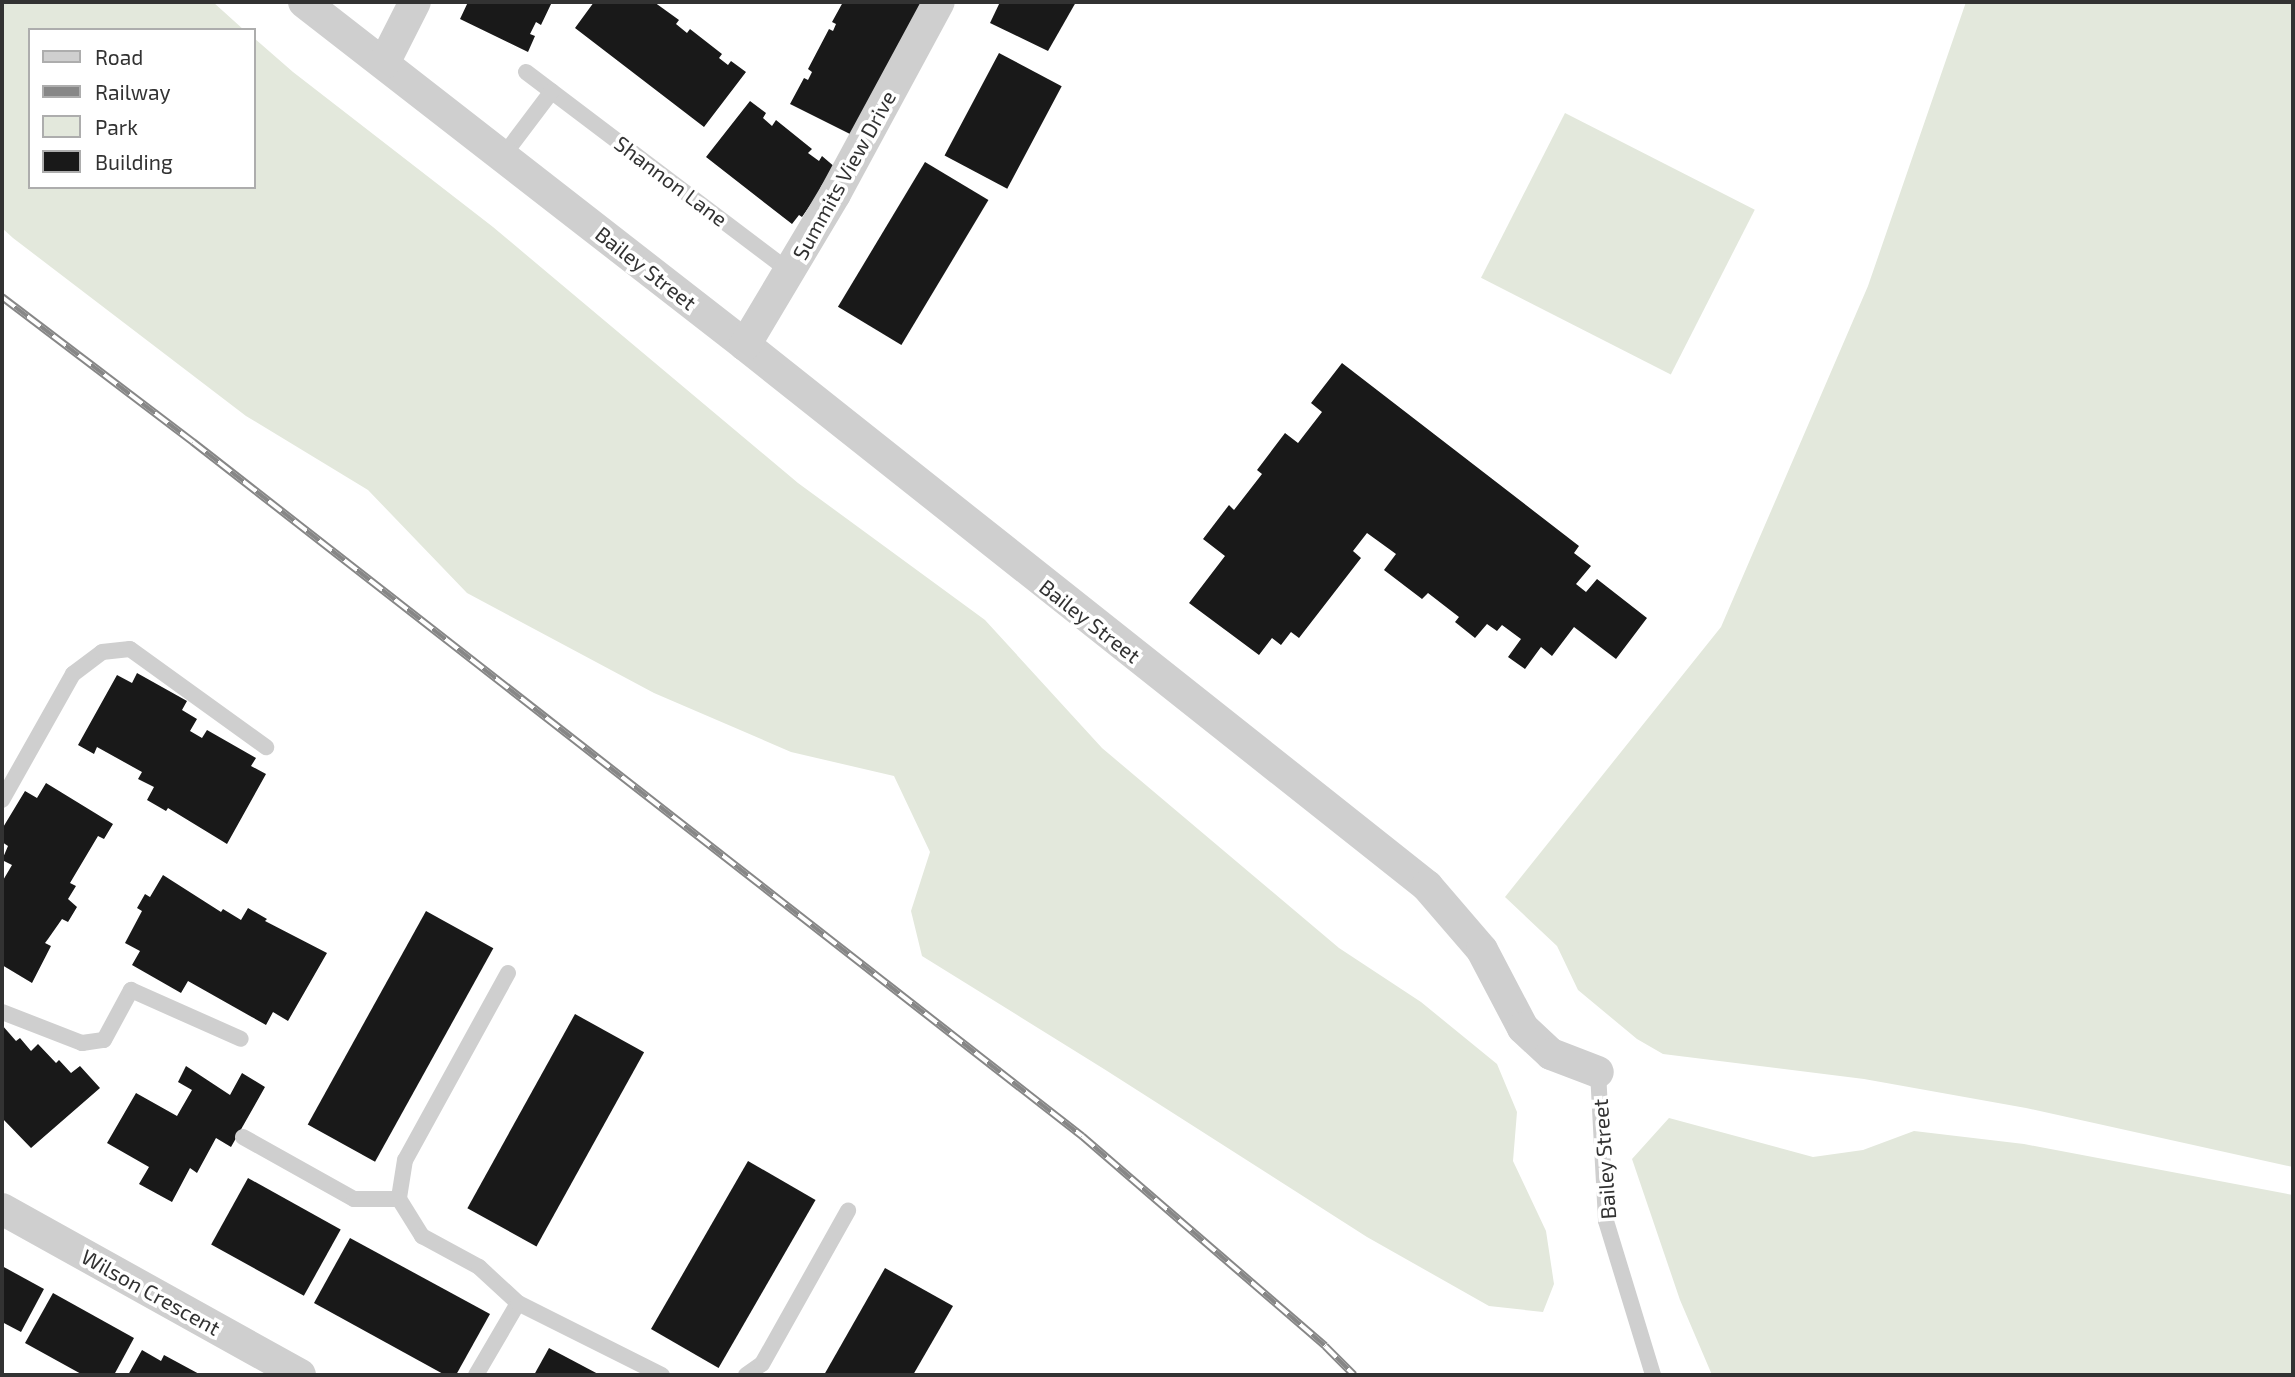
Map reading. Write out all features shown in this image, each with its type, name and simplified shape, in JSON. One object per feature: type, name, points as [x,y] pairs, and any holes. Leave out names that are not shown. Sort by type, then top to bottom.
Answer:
[{"type":"street","name":"Bailey Street","points":[[304,2],[745,345],[1427,886],[1482,950],[1523,1028],[1551,1054],[1598,1072]]},
{"type":"street","points":[[384,63],[415,2]]},
{"type":"street","name":"Summits View Drive","points":[[745,345],[790,272],[939,2]]},
{"type":"street","name":"Wilson Crescent","points":[[2,1209],[300,1375]]},
{"type":"lane","name":"Shannon Lane","points":[[526,72],[790,272]]},
{"type":"lane","points":[[503,156],[552,91]]},
{"type":"lane","points":[[2,800],[73,674],[102,652],[130,649],[266,747]]},
{"type":"lane","points":[[508,973],[405,1160],[399,1199],[422,1236],[479,1268],[518,1303],[662,1375]]},
{"type":"lane","points":[[2,1012],[82,1043],[104,1041],[131,990],[241,1039]]},
{"type":"lane","name":"Bailey Street","points":[[1598,1072],[1606,1221],[1653,1375]]},
{"type":"lane","points":[[243,1137],[354,1199],[399,1199]]},
{"type":"lane","points":[[746,1375],[762,1364],[848,1211]]},
{"type":"lane","points":[[476,1375],[518,1303]]},
{"type":"green space","points":[[2,2],[213,2],[242,28],[28,28],[28,189],[256,189],[256,40],[293,72],[493,227],[798,483],[985,620],[1102,748],[1339,948],[1421,1002],[1497,1064],[1517,1112],[1513,1161],[1546,1231],[1554,1284],[1543,1312],[1489,1306],[1367,1237],[922,956],[911,911],[930,852],[894,776],[791,752],[654,693],[467,593],[368,490],[246,416],[2,228]]},
{"type":"green space","points":[[1966,2],[2293,2],[2293,1167],[2026,1108],[1864,1079],[1663,1054],[1637,1039],[1578,990],[1557,946],[1505,897],[1721,627],[1868,286]]},
{"type":"green space","points":[[1565,113],[1755,210],[1671,375],[1481,278]]},
{"type":"green space","points":[[1669,1118],[1813,1157],[1863,1150],[1914,1131],[2024,1144],[2293,1195],[2293,1375],[1712,1375],[1680,1300],[1632,1159]]},
{"type":"building","points":[[468,2],[552,2],[541,25],[536,22],[530,34],[535,36],[528,52],[460,19]]},
{"type":"building","points":[[594,2],[654,2],[679,20],[676,24],[687,33],[690,29],[722,54],[719,58],[728,65],[731,61],[746,72],[704,127],[575,28]]},
{"type":"building","points":[[843,2],[930,2],[860,139],[790,104],[804,78],[808,80],[812,72],[808,69],[829,29],[833,31],[836,24],[832,22]]},
{"type":"building","points":[[1000,2],[1076,2],[1048,51],[990,23]]},
{"type":"building","points":[[999,53],[1062,86],[1007,189],[945,155]]},
{"type":"building","points":[[750,101],[766,113],[763,118],[772,126],[776,120],[812,149],[808,153],[819,161],[822,156],[836,168],[802,217],[799,215],[792,224],[706,157]]},
{"type":"building","points":[[925,162],[988,200],[901,345],[838,307]]},
{"type":"building","points":[[1342,363],[1579,546],[1574,553],[1591,566],[1576,584],[1586,592],[1597,579],[1647,618],[1616,659],[1574,627],[1552,656],[1541,647],[1525,669],[1508,657],[1521,639],[1502,625],[1497,631],[1487,624],[1475,638],[1455,622],[1459,617],[1428,593],[1422,599],[1384,570],[1396,554],[1367,533],[1353,551],[1361,558],[1299,638],[1291,632],[1281,645],[1272,638],[1259,655],[1189,603],[1225,556],[1203,539],[1229,505],[1234,510],[1262,474],[1257,470],[1285,433],[1298,443],[1322,412],[1311,403]]},
{"type":"building","points":[[137,673],[187,701],[182,710],[197,719],[190,731],[202,738],[207,730],[256,758],[251,766],[266,774],[227,844],[168,808],[166,811],[147,800],[154,787],[138,779],[142,772],[97,747],[94,754],[78,745],[117,675],[132,683]]},
{"type":"building","points":[[46,783],[113,824],[104,839],[98,836],[70,883],[76,886],[68,899],[77,907],[68,922],[62,919],[45,943],[51,946],[32,983],[2,965],[2,882],[12,865],[2,860],[8,846],[2,842],[2,829],[25,791],[37,798]]},
{"type":"building","points":[[163,875],[221,912],[223,909],[241,920],[248,908],[267,919],[265,921],[327,953],[288,1021],[273,1012],[266,1025],[188,981],[181,993],[132,965],[140,951],[125,943],[142,911],[137,908],[145,894],[150,897]]},
{"type":"building","points":[[426,911],[493,948],[375,1162],[308,1124]]},
{"type":"building","points":[[575,1014],[644,1052],[536,1246],[467,1208]]},
{"type":"building","points":[[2,1025],[16,1041],[20,1038],[31,1051],[38,1044],[56,1063],[59,1060],[71,1073],[80,1066],[100,1088],[31,1148],[2,1118]]},
{"type":"building","points":[[186,1066],[230,1095],[242,1073],[265,1087],[231,1147],[216,1138],[197,1173],[190,1168],[172,1202],[139,1184],[149,1167],[107,1143],[136,1093],[177,1116],[192,1090],[178,1082]]},
{"type":"building","points":[[748,1161],[816,1200],[719,1368],[651,1329]]},
{"type":"building","points":[[248,1178],[341,1229],[304,1296],[211,1244]]},
{"type":"building","points":[[350,1238],[490,1314],[456,1375],[445,1375],[314,1303]]},
{"type":"building","points":[[2,1266],[44,1289],[21,1332],[2,1322]]},
{"type":"building","points":[[885,1268],[953,1306],[913,1375],[824,1375]]},
{"type":"building","points":[[53,1293],[134,1338],[114,1375],[83,1375],[25,1343]]},
{"type":"building","points":[[549,1348],[600,1375],[534,1375]]},
{"type":"building","points":[[142,1350],[161,1361],[164,1355],[201,1375],[128,1375]]},
{"type":"railway","points":[[2,297],[193,442],[1082,1136],[1325,1346],[1354,1375]]}]
